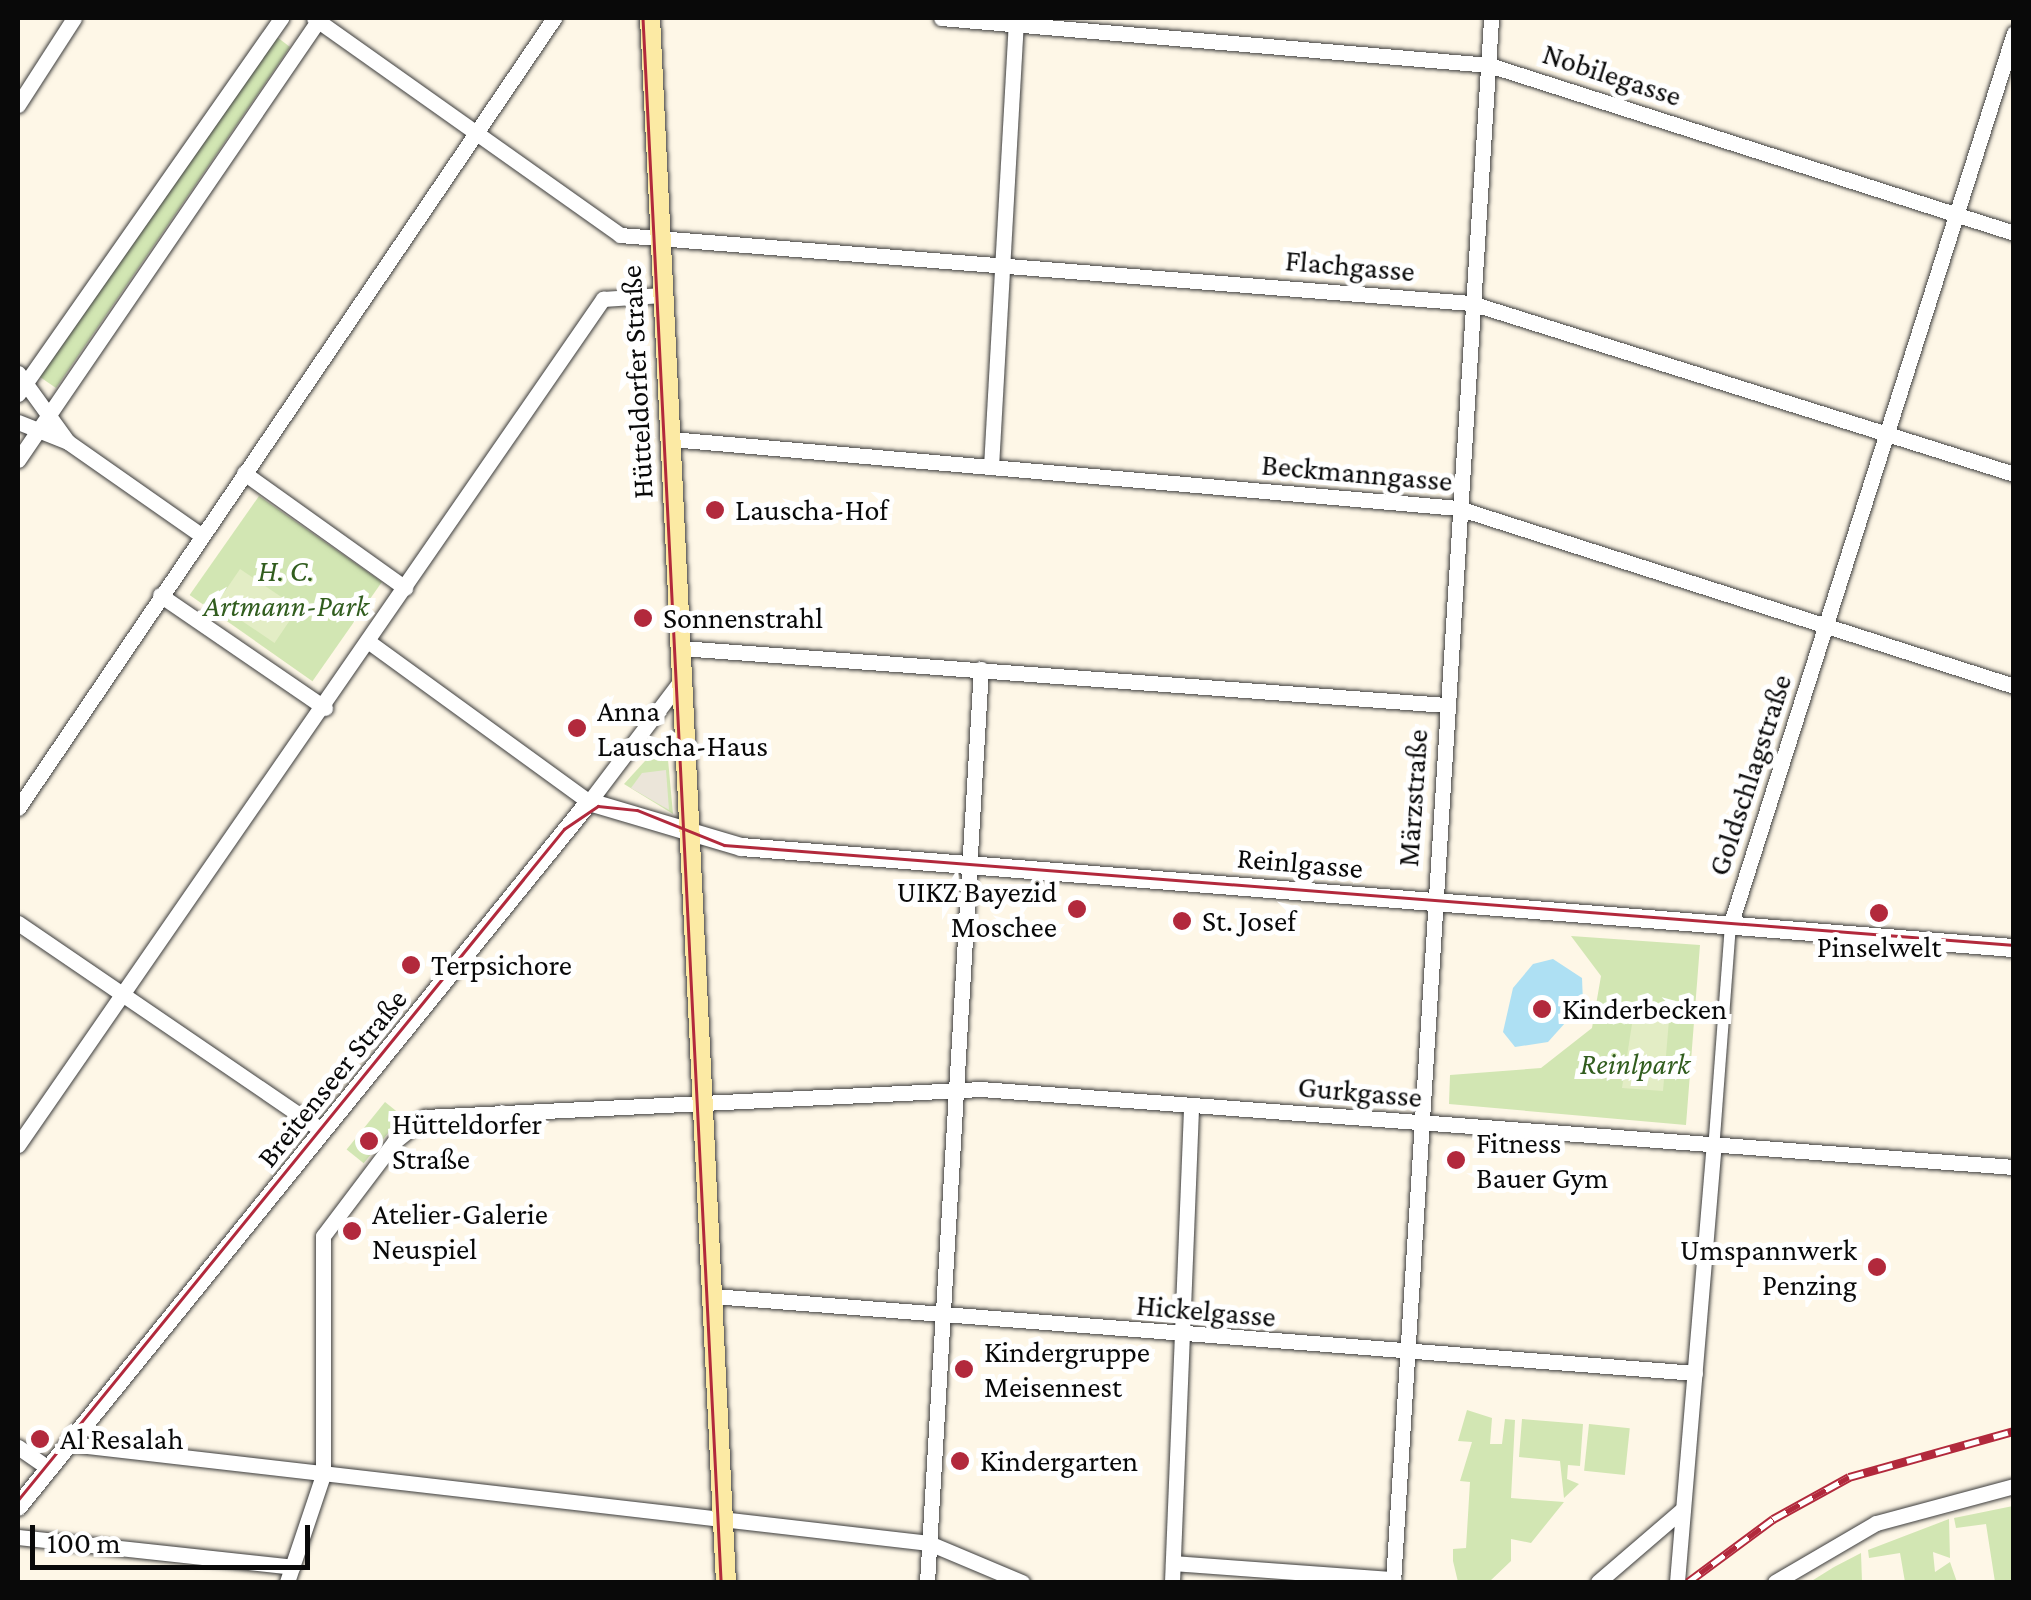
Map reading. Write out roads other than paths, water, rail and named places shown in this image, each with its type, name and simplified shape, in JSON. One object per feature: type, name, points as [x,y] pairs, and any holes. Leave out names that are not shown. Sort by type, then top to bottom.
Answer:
[{"type":"main road","name":"Hütteldorfer Straße","points":[[650,18],[726,1582]]},
{"type":"street","points":[[18,105],[23,87],[74,18]]},
{"type":"street","points":[[18,394],[22,376],[284,18],[316,22],[18,460]]},
{"type":"street","points":[[18,808],[554,18]]},
{"type":"street","name":"Nobilegasse","points":[[941,18],[1016,21],[1488,64],[2014,233]]},
{"type":"street","name":"Märzstraße","points":[[1393,1580],[1491,18]]},
{"type":"street","points":[[990,467],[1016,21]]},
{"type":"street","name":"Flachgasse","points":[[316,22],[329,36],[620,235],[658,234],[1472,303],[2014,474]]},
{"type":"street","name":"Goldschlagstraße","points":[[1677,1582],[1730,926],[2014,33]]},
{"type":"street","points":[[18,1144],[325,708],[602,299],[662,295]]},
{"type":"street","points":[[22,376],[68,442]]},
{"type":"street","points":[[18,422],[68,442],[201,535]]},
{"type":"street","name":"Beckmanngasse","points":[[671,439],[1458,508],[2014,686]]},
{"type":"street","points":[[244,473],[405,588]]},
{"type":"street","points":[[160,595],[325,708]]},
{"type":"street","points":[[369,642],[590,802]]},
{"type":"street","points":[[681,648],[1446,705]]},
{"type":"street","points":[[927,1582],[982,668]]},
{"type":"street","name":"Breitenseer Straße","points":[[18,1506],[590,802],[682,679]]},
{"type":"street","name":"Reinlgasse","points":[[590,802],[690,836],[970,865],[2014,948]]},
{"type":"street","points":[[18,923],[323,1131]]},
{"type":"street","name":"Gurkgasse","points":[[323,1476],[326,1230],[416,1120],[956,1089],[1713,1150],[2014,1168]]},
{"type":"street","points":[[1172,1582],[1191,1107]]},
{"type":"street","name":"Hickelgasse","points":[[712,1296],[1405,1355],[1695,1373]]},
{"type":"street","points":[[70,1444],[929,1544],[1022,1582]]},
{"type":"street","points":[[18,1447],[48,1468]]},
{"type":"street","points":[[18,1537],[290,1575],[323,1476]]},
{"type":"street","points":[[1775,1582],[1876,1523],[2014,1486]]},
{"type":"street","points":[[1598,1582],[1683,1510]]},
{"type":"street","points":[[1174,1563],[1393,1580]]},
{"type":"water","name":"Kinderbecken","points":[[1553,959],[1582,978],[1583,1003],[1548,1042],[1515,1047],[1503,1032],[1513,988],[1533,964]]},
{"type":"tram line","points":[[643,18],[721,1582]]},
{"type":"tram line","points":[[18,1500],[564,829],[598,806],[637,810],[724,845],[2014,945]]},
{"type":"railway","points":[[1688,1582],[1773,1519],[1849,1477],[2014,1431]]},
{"type":"place","name":"Lauscha-Hof","points":[[715,510]]},
{"type":"place","name":"Sonnenstrahl","points":[[643,618]]},
{"type":"place","name":"Anna Lauscha-Haus","points":[[577,728]]},
{"type":"place","name":"UIKZ Bayezid Moschee","points":[[1077,909]]},
{"type":"place","name":"Pinselwelt","points":[[1879,913]]},
{"type":"place","name":"St. Josef","points":[[1182,921]]},
{"type":"place","name":"Terpsichore","points":[[411,965]]},
{"type":"place","name":"Kinderbecken","points":[[1542,1009]]},
{"type":"place","name":"Hütteldorfer Straße","points":[[369,1141]]},
{"type":"place","name":"Fitness Bauer Gym","points":[[1456,1160]]},
{"type":"place","name":"Atelier-Galerie Neuspiel","points":[[352,1231]]},
{"type":"place","name":"Umspannwerk Penzing","points":[[1877,1267]]},
{"type":"place","name":"Kindergruppe Meisennest","points":[[964,1369]]},
{"type":"place","name":"Al Resalah","points":[[40,1439]]},
{"type":"place","name":"Kindergarten","points":[[960,1461]]},
{"type":"park label","name":"H. C. Artmann-Park","points":[[286,588]]},
{"type":"park label","name":"Reinlpark","points":[[1635,1064]]}]
